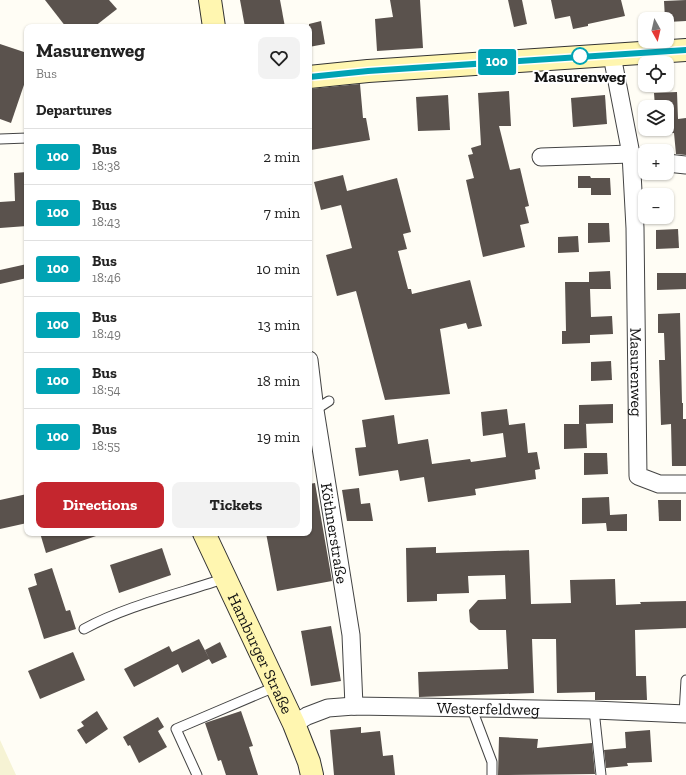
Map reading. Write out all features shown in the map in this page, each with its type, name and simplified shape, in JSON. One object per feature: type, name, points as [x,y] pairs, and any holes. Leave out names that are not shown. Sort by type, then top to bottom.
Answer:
[{"type":"street","points":[[210,0],[214,24]]},
{"type":"street","points":[[312,77],[368,71],[686,50]]},
{"type":"street","name":"Masurenweg","points":[[613,54],[614,66],[638,157],[635,228],[638,476],[659,484],[686,484]]},
{"type":"street","points":[[541,157],[638,157]]},
{"type":"street","points":[[674,164],[686,165]]},
{"type":"street","name":"Köthnerstraße","points":[[312,385],[351,635],[354,706]]},
{"type":"street","name":"Hamburger Straße","points":[[205,536],[294,724],[309,762],[312,775]]},
{"type":"street","name":"Westerfeldweg","points":[[294,724],[307,716],[328,708],[354,706],[594,710],[685,714]]},
{"type":"lane","points":[[0,139],[24,138]]},
{"type":"lane","points":[[315,410],[329,401]]},
{"type":"lane","points":[[84,630],[102,620],[120,613],[226,578]]},
{"type":"lane","points":[[685,714],[686,680]]},
{"type":"lane","points":[[197,775],[176,729],[277,686]]},
{"type":"lane","points":[[472,709],[492,762],[492,775]]},
{"type":"lane","points":[[594,710],[601,775]]},
{"type":"shaded area","points":[[0,740],[16,775],[0,775]]},
{"type":"building","points":[[45,0],[109,0],[117,9],[98,24],[64,24]]},
{"type":"building","points":[[240,0],[280,0],[284,24],[244,24]]},
{"type":"building","points":[[390,0],[420,0],[423,48],[377,51],[375,19],[393,17]]},
{"type":"building","points":[[508,0],[522,0],[527,24],[514,27]]},
{"type":"building","points":[[551,0],[621,0],[625,16],[588,24],[588,26],[573,29],[570,16],[555,19]]},
{"type":"building","points":[[686,0],[686,21],[674,22],[674,12],[665,12],[664,1]]},
{"type":"building","points":[[321,21],[325,44],[312,46],[312,24],[309,24]]},
{"type":"building","points":[[0,44],[24,52],[24,85],[11,123],[0,119]]},
{"type":"building","points":[[360,84],[363,118],[366,118],[370,140],[312,150],[312,89]]},
{"type":"building","points":[[509,91],[511,126],[499,126],[510,170],[520,168],[529,206],[525,207],[529,223],[520,225],[525,247],[483,257],[466,180],[474,178],[468,155],[473,154],[471,148],[481,145],[478,93]]},
{"type":"building","points":[[677,92],[678,119],[686,118],[686,155],[676,154],[674,133],[674,100],[654,100],[654,93]]},
{"type":"building","points":[[448,95],[450,130],[418,131],[416,97]]},
{"type":"building","points":[[605,95],[607,124],[573,127],[571,98]]},
{"type":"building","points":[[24,172],[24,226],[0,228],[0,202],[15,201],[14,173]]},
{"type":"building","points":[[343,175],[347,191],[397,178],[411,232],[403,234],[407,249],[398,251],[408,289],[411,289],[412,294],[470,280],[482,326],[468,329],[466,323],[440,329],[450,394],[385,400],[356,291],[337,296],[326,255],[352,248],[341,205],[321,210],[314,182]]},
{"type":"building","points":[[578,176],[610,178],[611,195],[591,195],[591,188],[578,188]]},
{"type":"building","points":[[588,223],[609,223],[610,242],[588,243]]},
{"type":"building","points":[[678,229],[679,248],[656,249],[656,230]]},
{"type":"building","points":[[578,236],[579,252],[558,253],[558,237]]},
{"type":"building","points":[[24,265],[24,279],[0,284],[0,270]]},
{"type":"building","points":[[610,271],[611,289],[590,289],[591,317],[612,316],[613,334],[590,335],[590,343],[562,344],[562,331],[566,331],[565,282],[589,282],[589,272]]},
{"type":"building","points":[[657,273],[686,273],[686,289],[657,290]]},
{"type":"building","points":[[680,313],[682,403],[683,419],[686,419],[686,466],[672,466],[671,424],[661,425],[659,360],[665,360],[664,333],[658,333],[658,314]]},
{"type":"building","points":[[611,361],[612,380],[591,381],[591,362]]},
{"type":"building","points":[[613,404],[613,423],[583,424],[586,424],[587,448],[564,449],[564,424],[579,424],[579,405]]},
{"type":"building","points":[[507,409],[509,425],[525,423],[528,453],[537,452],[540,469],[535,470],[536,479],[475,489],[476,495],[428,502],[424,477],[400,481],[398,470],[359,476],[355,448],[366,447],[362,420],[394,415],[398,444],[428,439],[432,464],[470,459],[471,462],[506,457],[503,433],[483,436],[481,412]]},
{"type":"building","points":[[584,453],[607,453],[608,474],[584,475]]},
{"type":"building","points":[[315,483],[332,581],[277,591],[267,536],[312,536],[312,484]]},
{"type":"building","points":[[359,488],[361,504],[370,503],[373,521],[347,521],[342,490]]},
{"type":"building","points":[[24,495],[24,524],[0,529],[0,500]]},
{"type":"building","points":[[609,497],[610,515],[627,514],[627,531],[607,531],[606,523],[582,524],[582,498]]},
{"type":"building","points":[[658,500],[681,500],[681,521],[659,521]]},
{"type":"building","points":[[41,536],[96,536],[46,553]]},
{"type":"building","points":[[436,547],[436,553],[529,550],[531,604],[571,603],[570,580],[615,579],[616,605],[641,604],[640,602],[686,601],[686,628],[635,630],[636,676],[646,676],[647,700],[595,700],[595,692],[557,693],[556,639],[532,639],[534,693],[419,697],[418,672],[508,669],[506,630],[479,630],[470,622],[469,610],[478,600],[506,599],[505,575],[468,576],[469,593],[437,594],[437,601],[407,602],[406,548]]},
{"type":"building","points":[[162,548],[171,575],[119,593],[110,565]]},
{"type":"building","points":[[52,568],[66,611],[70,610],[76,629],[44,639],[28,588],[37,585],[34,574]]},
{"type":"building","points":[[331,626],[341,681],[311,686],[301,631]]},
{"type":"building","points":[[199,639],[209,658],[205,650],[220,642],[227,657],[212,664],[209,659],[182,673],[178,664],[134,687],[124,669],[169,646],[172,652]]},
{"type":"building","points":[[73,652],[85,680],[40,699],[28,671]]},
{"type":"building","points":[[97,711],[108,729],[86,744],[77,730],[84,726],[81,722]]},
{"type":"building","points":[[241,711],[253,746],[249,747],[258,775],[226,775],[221,760],[218,761],[205,723]]},
{"type":"building","points":[[158,717],[164,727],[158,731],[167,747],[139,763],[130,745],[128,746],[123,737]]},
{"type":"building","points":[[361,727],[361,733],[380,731],[383,756],[393,755],[395,775],[334,775],[330,730]]},
{"type":"building","points":[[650,730],[652,762],[627,763],[628,766],[606,768],[604,750],[626,748],[625,732]]},
{"type":"building","points":[[499,737],[538,739],[537,748],[592,743],[595,774],[498,775]]},
{"type":"bus line","name":"100","points":[[312,77],[368,71],[686,50]]},
{"type":"place","name":"Masurenweg","points":[[580,56]]}]
